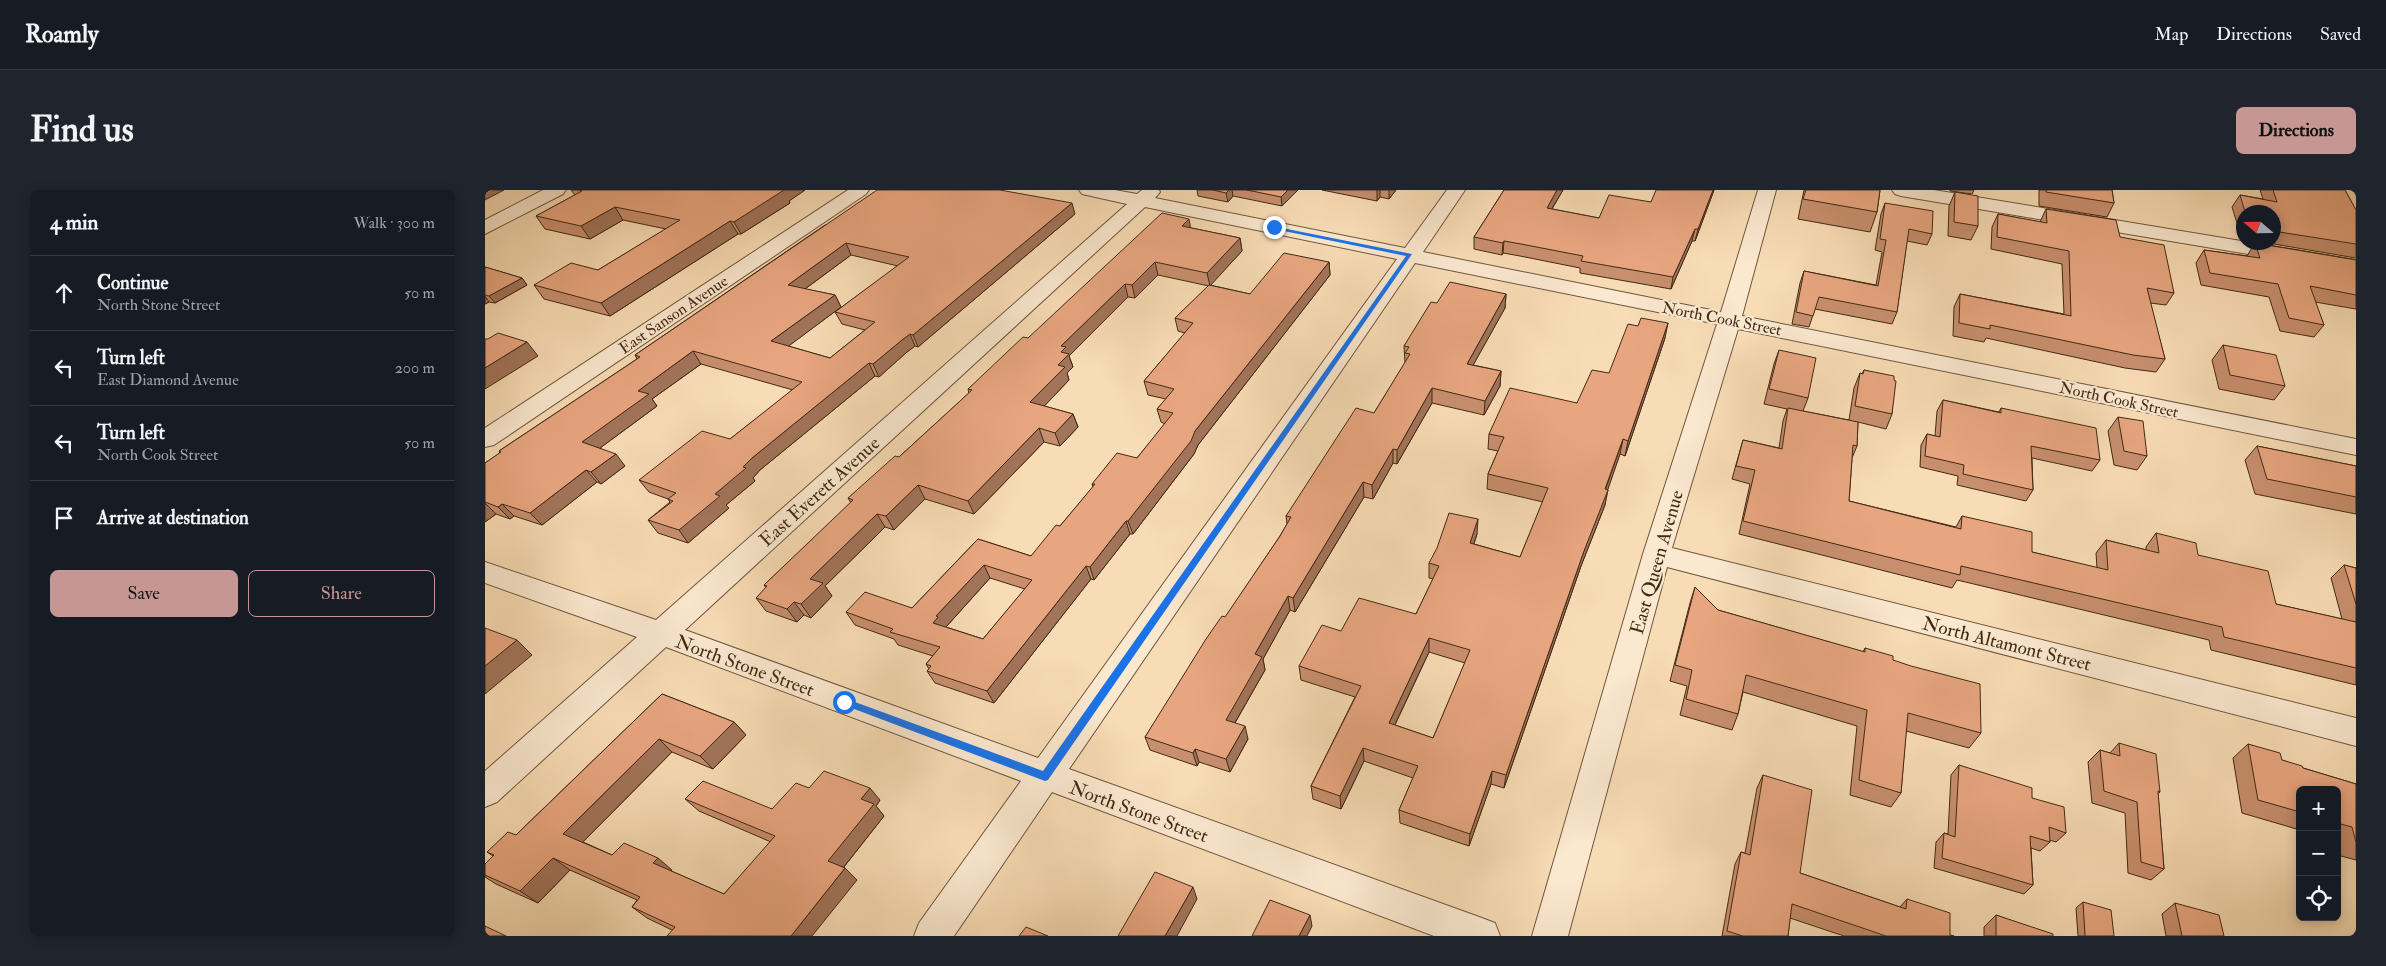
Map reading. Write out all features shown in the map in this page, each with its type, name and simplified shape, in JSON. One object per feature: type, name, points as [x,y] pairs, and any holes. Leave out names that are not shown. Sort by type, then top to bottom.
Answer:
[{"type":"street","points":[[485,228],[557,190]]},
{"type":"street","name":"East Sanson Avenue","points":[[485,439],[861,190]]},
{"type":"street","name":"North Cook Street","points":[[1088,190],[1147,196],[1409,254],[2356,447]]},
{"type":"street","points":[[932,936],[1409,254],[1456,190]]},
{"type":"street","name":"East Queen Avenue","points":[[1550,936],[1657,554],[1730,319],[1767,190]]},
{"type":"street","points":[[1901,190],[2356,266]]},
{"type":"street","name":"East Everett Avenue","points":[[485,792],[1147,196]]},
{"type":"street","name":"North Altamont Street","points":[[1657,554],[2356,732]]},
{"type":"street","name":"North Stone Street","points":[[485,572],[660,633],[1482,936]]},
{"type":"building","points":[[579,190],[784,190],[734,222],[730,221],[601,303],[534,285],[571,263],[598,270],[680,220],[615,207],[581,226],[536,216],[582,191]]},
{"type":"building","points":[[877,190],[1000,190],[1072,203],[913,335],[910,334],[873,364],[869,363],[752,458],[743,467],[746,468],[715,494],[720,496],[679,530],[648,520],[673,501],[668,499],[676,493],[639,480],[702,431],[730,439],[802,382],[693,351],[638,391],[649,394],[582,442],[616,454],[591,472],[586,470],[530,513],[502,504],[498,507],[485,502],[485,463],[501,452],[499,451],[640,357],[635,355]],"holes":[[[846,243],[909,257],[835,312],[875,322],[830,358],[771,341],[835,295],[788,285]]]},
{"type":"building","points":[[1213,190],[1229,190],[1226,193]]},
{"type":"building","points":[[1247,190],[1288,190],[1281,197]]},
{"type":"building","points":[[1504,190],[1557,190],[1547,208],[1599,218],[1609,195],[1651,202],[1656,190],[1713,190],[1698,229],[1695,229],[1673,277],[1581,261],[1583,256],[1474,237]]},
{"type":"building","points":[[1806,190],[1880,190],[1877,212],[1803,199]]},
{"type":"building","points":[[2046,190],[2112,190],[2114,203],[2046,192]]},
{"type":"building","points":[[2273,190],[2345,190],[2356,210],[2356,244],[2281,232],[2281,205],[2243,205],[2240,195],[2277,202]]},
{"type":"building","points":[[1955,192],[1978,196],[1978,226],[1954,222]]},
{"type":"building","points":[[1885,203],[1933,211],[1932,234],[1909,229],[1897,312],[1819,297],[1813,316],[1796,312],[1804,271],[1878,286],[1886,240],[1880,239]]},
{"type":"building","points":[[2046,209],[2116,220],[2120,237],[2164,245],[2174,293],[2147,288],[2165,359],[2133,355],[1990,325],[1990,329],[1959,323],[1960,294],[2071,316],[2069,251],[1997,237],[1998,214],[2047,223]]},
{"type":"building","points":[[1162,213],[1189,219],[1182,226],[1240,238],[1207,273],[1155,262],[1132,285],[1125,284],[1061,346],[1066,347],[1061,352],[1069,354],[1058,365],[1065,367],[1030,402],[1073,414],[1055,433],[1039,428],[968,501],[918,485],[886,516],[877,514],[810,579],[823,583],[801,604],[794,602],[787,609],[756,598],[767,586],[764,585],[853,500],[848,498],[895,456],[899,457],[972,390],[968,389],[1023,337],[1028,338]]},
{"type":"building","points":[[2281,247],[2356,260],[2356,295],[2310,286],[2324,325],[2289,318],[2278,284],[2210,273],[2204,250],[2260,258],[2257,250],[2281,250]]},
{"type":"building","points":[[1284,253],[1329,262],[1195,431],[1191,441],[1128,521],[1126,521],[1090,567],[1086,566],[987,691],[927,671],[931,666],[926,664],[940,647],[890,632],[893,629],[846,612],[865,592],[912,608],[978,539],[1031,556],[1056,525],[1060,526],[1095,484],[1092,484],[1117,453],[1137,458],[1173,413],[1157,409],[1174,389],[1144,381],[1193,323],[1175,318],[1209,285],[1250,294]],"holes":[[[984,565],[1032,580],[983,639],[933,623],[938,617],[936,616]]]},
{"type":"building","points":[[485,267],[522,278],[489,296],[485,295]]},
{"type":"building","points":[[1450,282],[1506,294],[1467,364],[1501,371],[1485,401],[1432,388],[1397,450],[1393,449],[1372,485],[1363,482],[1293,598],[1288,596],[1255,654],[1262,657],[1226,720],[1245,726],[1226,759],[1195,749],[1193,753],[1145,737],[1206,639],[1222,616],[1225,617],[1280,536],[1291,517],[1286,516],[1356,408],[1374,413],[1410,354],[1405,353],[1409,347],[1404,346],[1431,302],[1437,303]]},
{"type":"building","points":[[1641,318],[1668,323],[1628,441],[1623,439],[1605,489],[1608,490],[1584,551],[1506,775],[1492,771],[1470,834],[1399,810],[1418,766],[1363,748],[1340,796],[1311,786],[1361,686],[1299,666],[1322,625],[1341,631],[1359,598],[1416,614],[1439,566],[1429,563],[1437,548],[1449,513],[1478,519],[1470,543],[1520,557],[1548,488],[1488,474],[1504,437],[1489,434],[1510,388],[1577,403],[1592,370],[1609,373],[1628,324],[1638,326]],"holes":[[[1429,638],[1470,650],[1433,738],[1389,723]]]},
{"type":"building","points":[[498,333],[527,342],[485,368],[485,339]]},
{"type":"building","points":[[2223,345],[2276,355],[2285,386],[2230,375]]},
{"type":"building","points":[[1779,350],[1816,358],[1808,398],[1769,389]]},
{"type":"building","points":[[1864,370],[1894,376],[1896,381],[1892,414],[1855,406],[1860,373],[1863,374]]},
{"type":"building","points":[[1943,400],[2001,413],[2001,408],[2096,428],[2100,460],[2031,446],[2033,490],[1963,474],[1964,465],[1925,456],[1927,434],[1940,437]]},
{"type":"building","points":[[1788,408],[1858,422],[1857,446],[1853,445],[1849,501],[1961,529],[1962,516],[2032,532],[2032,552],[2108,570],[2106,540],[2159,553],[2156,533],[2196,543],[2198,555],[2268,571],[2276,604],[2356,622],[2356,668],[2224,637],[2222,627],[1961,566],[1960,575],[1743,521],[1755,470],[1736,466],[1743,440],[1782,449]]},
{"type":"building","points":[[2118,417],[2143,421],[2147,456],[2124,451]]},
{"type":"building","points":[[2257,446],[2356,466],[2356,497],[2267,479]]},
{"type":"building","points":[[2344,565],[2356,568],[2356,604]]},
{"type":"building","points":[[1695,587],[1718,610],[1865,652],[1865,648],[1893,656],[1893,660],[1911,666],[1980,684],[1981,733],[1908,713],[1901,793],[1859,780],[1867,710],[1746,675],[1738,714],[1686,699],[1692,670],[1675,665]]},
{"type":"building","points":[[485,628],[517,640],[485,666]]},
{"type":"building","points":[[662,694],[734,722],[700,756],[659,739],[563,834],[612,855],[624,843],[658,858],[653,863],[724,894],[775,836],[685,799],[703,781],[772,809],[796,783],[809,788],[824,771],[870,788],[861,799],[874,804],[828,861],[845,868],[791,936],[667,936],[675,927],[632,907],[640,897],[553,858],[520,891],[485,875],[485,864],[494,855],[487,852],[508,832],[516,835]]},
{"type":"building","points":[[2119,743],[2156,754],[2164,869],[2141,862],[2137,802],[2104,791],[2100,750],[2120,756]]},
{"type":"building","points":[[2248,744],[2280,753],[2282,760],[2302,766],[2303,768],[2356,784],[2356,842],[2352,827],[2341,824],[2341,786],[2296,786],[2296,811],[2258,800]]},
{"type":"building","points":[[1959,765],[2032,788],[2032,798],[2064,807],[2066,833],[2049,827],[2050,842],[2030,836],[2033,885],[1942,858],[1944,833],[1955,837]]},
{"type":"building","points":[[1763,775],[1812,790],[1800,873],[1906,909],[1907,899],[1950,913],[1950,935],[1954,936],[1886,936],[1792,904],[1788,936],[1743,936],[1727,931],[1741,852],[1750,855]]},
{"type":"building","points":[[1155,872],[1193,887],[1165,936],[1118,936]]},
{"type":"building","points":[[1270,900],[1310,915],[1299,936],[1252,936]]},
{"type":"building","points":[[2083,902],[2111,910],[2114,936],[2085,936]]},
{"type":"building","points":[[2175,903],[2219,915],[2224,936],[2182,936]]},
{"type":"building","points":[[1996,915],[2053,934],[2053,936],[1996,936]]},
{"type":"building","points":[[485,926],[506,936],[485,936]]},
{"type":"building","points":[[1026,927],[1048,936],[1019,936]]},
{"type":"route","points":[[844,702],[1045,776],[1409,254],[1274,227]]}]
